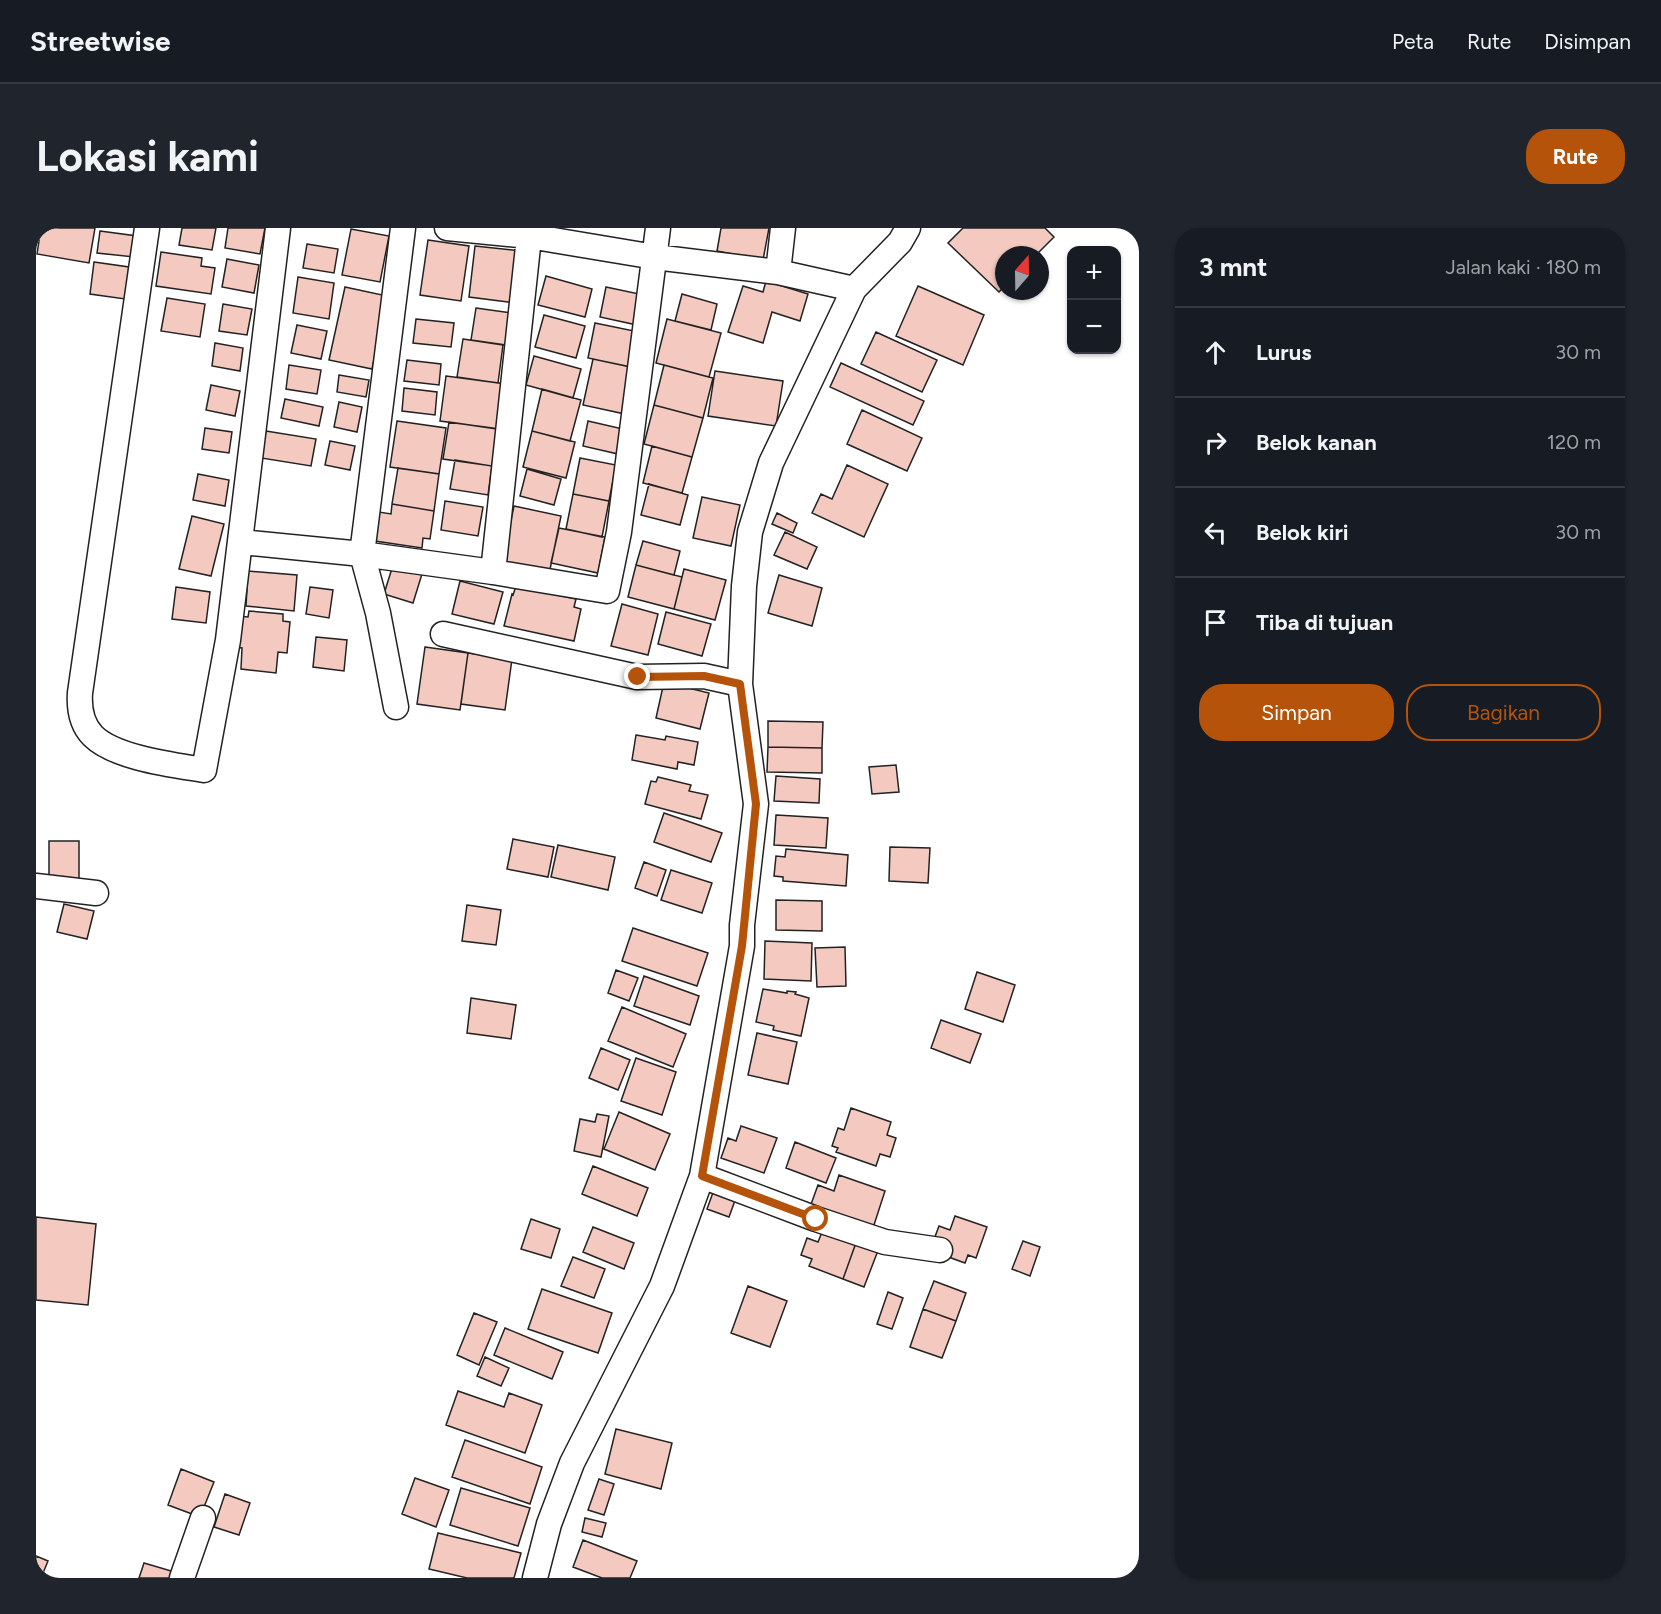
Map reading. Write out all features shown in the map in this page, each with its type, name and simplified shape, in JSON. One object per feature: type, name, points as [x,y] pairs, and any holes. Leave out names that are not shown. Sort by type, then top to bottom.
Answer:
[{"type":"street","points":[[147,228],[79,708],[84,723],[93,736],[108,747],[149,761],[204,770],[228,640],[278,228]]},
{"type":"street","points":[[396,708],[378,613],[362,554],[403,228]]},
{"type":"street","points":[[447,228],[529,232],[655,257],[778,272],[855,289]]},
{"type":"street","points":[[241,542],[362,554],[608,591],[619,532],[658,228]]},
{"type":"street","points":[[778,272],[783,228]]},
{"type":"street","points":[[535,1578],[549,1524],[572,1463],[663,1286],[702,1176],[742,946],[756,804],[740,684],[744,586],[750,532],[771,463],[855,289],[900,242],[908,228]]},
{"type":"street","points":[[493,572],[529,232]]},
{"type":"street","points":[[443,634],[638,677],[704,676],[740,684]]},
{"type":"street","points":[[36,886],[96,893]]},
{"type":"street","points":[[702,1176],[885,1242],[940,1250]]},
{"type":"street","points":[[182,1578],[202,1518]]},
{"type":"building","points":[[41,228],[95,228],[89,263],[37,254]]},
{"type":"building","points":[[182,228],[216,228],[212,250],[179,245]]},
{"type":"building","points":[[228,228],[265,228],[260,254],[225,248]]},
{"type":"building","points":[[721,228],[769,228],[763,260],[717,251]]},
{"type":"building","points":[[963,228],[1045,228],[1054,237],[1045,246],[995,246],[995,288],[948,243]]},
{"type":"building","points":[[351,229],[389,236],[380,282],[342,275]]},
{"type":"building","points":[[100,231],[137,236],[134,257],[97,253]]},
{"type":"building","points":[[428,240],[469,246],[461,301],[420,295]]},
{"type":"building","points":[[307,244],[338,249],[334,273],[303,268]]},
{"type":"building","points":[[475,246],[521,251],[515,303],[469,297]]},
{"type":"building","points":[[161,252],[202,258],[201,266],[215,268],[211,294],[156,286]]},
{"type":"building","points":[[227,259],[259,265],[254,293],[222,287]]},
{"type":"building","points":[[94,262],[129,267],[125,299],[90,294]]},
{"type":"building","points":[[546,276],[592,289],[585,317],[538,305]]},
{"type":"building","points":[[298,277],[334,283],[329,319],[293,313]]},
{"type":"building","points":[[766,281],[808,294],[800,321],[772,312],[763,343],[728,332],[743,286],[763,292]]},
{"type":"building","points":[[918,286],[984,315],[963,365],[896,336]]},
{"type":"building","points":[[345,287],[387,296],[372,369],[329,360]]},
{"type":"building","points":[[606,287],[644,295],[637,325],[600,317]]},
{"type":"building","points":[[682,294],[717,304],[711,330],[675,321]]},
{"type":"building","points":[[167,298],[205,304],[200,337],[161,331]]},
{"type":"building","points":[[223,304],[252,309],[247,335],[219,331]]},
{"type":"building","points":[[476,308],[511,313],[506,345],[471,340]]},
{"type":"building","points":[[544,315],[585,326],[576,358],[535,347]]},
{"type":"building","points":[[416,319],[454,323],[451,347],[413,343]]},
{"type":"building","points":[[667,319],[721,333],[709,377],[656,363]]},
{"type":"building","points":[[595,323],[639,332],[631,367],[588,358]]},
{"type":"building","points":[[297,325],[327,331],[321,359],[291,353]]},
{"type":"building","points":[[876,332],[937,360],[922,392],[861,364]]},
{"type":"building","points":[[463,339],[503,345],[498,383],[457,377]]},
{"type":"building","points":[[215,343],[243,348],[240,371],[212,366]]},
{"type":"building","points":[[534,356],[581,369],[573,398],[526,385]]},
{"type":"building","points":[[593,359],[635,368],[625,414],[583,405]]},
{"type":"building","points":[[407,360],[441,364],[439,385],[404,381]]},
{"type":"building","points":[[841,363],[924,401],[913,425],[830,387]]},
{"type":"building","points":[[289,365],[321,370],[317,394],[286,389]]},
{"type":"building","points":[[664,365],[713,378],[703,418],[654,405]]},
{"type":"building","points":[[715,371],[783,381],[776,426],[708,416]]},
{"type":"building","points":[[339,375],[369,380],[366,397],[337,392]]},
{"type":"building","points":[[446,376],[506,384],[500,429],[440,421]]},
{"type":"building","points":[[211,385],[240,391],[235,416],[206,410]]},
{"type":"building","points":[[404,388],[437,392],[435,415],[402,411]]},
{"type":"building","points":[[542,389],[581,400],[570,441],[532,431]]},
{"type":"building","points":[[285,399],[323,407],[319,426],[281,418]]},
{"type":"building","points":[[339,402],[362,407],[357,432],[334,427]]},
{"type":"building","points":[[654,405],[703,418],[692,457],[644,444]]},
{"type":"building","points":[[862,410],[922,438],[907,471],[847,444]]},
{"type":"building","points":[[397,421],[446,428],[439,474],[390,467]]},
{"type":"building","points":[[588,421],[623,429],[618,454],[583,446]]},
{"type":"building","points":[[449,422],[497,429],[492,466],[443,459]]},
{"type":"building","points":[[205,428],[232,432],[229,453],[202,449]]},
{"type":"building","points":[[266,431],[316,439],[311,466],[261,458]]},
{"type":"building","points":[[532,431],[575,442],[566,478],[523,467]]},
{"type":"building","points":[[330,441],[355,446],[350,470],[325,465]]},
{"type":"building","points":[[652,446],[692,457],[682,493],[643,483]]},
{"type":"building","points":[[580,458],[616,465],[609,501],[573,494]]},
{"type":"building","points":[[455,460],[492,466],[488,495],[450,489]]},
{"type":"building","points":[[847,465],[888,484],[864,537],[812,513],[821,494],[832,499]]},
{"type":"building","points":[[398,468],[439,474],[434,511],[392,504]]},
{"type":"building","points":[[527,469],[561,479],[554,505],[520,496]]},
{"type":"building","points":[[198,474],[229,480],[225,506],[193,500]]},
{"type":"building","points":[[649,484],[688,495],[680,525],[641,515]]},
{"type":"building","points":[[573,494],[609,501],[602,537],[566,529]]},
{"type":"building","points":[[702,497],[740,505],[731,546],[693,538]]},
{"type":"building","points":[[445,501],[483,507],[478,536],[441,530]]},
{"type":"building","points":[[392,504],[434,511],[430,539],[423,538],[422,548],[375,541],[379,512],[391,514]]},
{"type":"building","points":[[514,506],[561,516],[548,579],[501,569]]},
{"type":"building","points":[[777,513],[797,523],[793,533],[772,524]]},
{"type":"building","points":[[192,516],[224,524],[211,576],[179,569]]},
{"type":"building","points":[[559,528],[605,537],[598,573],[551,563]]},
{"type":"building","points":[[785,532],[817,547],[807,569],[774,555]]},
{"type":"building","points":[[643,541],[680,551],[674,575],[636,565]]},
{"type":"building","points":[[393,565],[422,574],[413,603],[384,594]]},
{"type":"building","points":[[636,565],[682,577],[674,609],[628,597]]},
{"type":"building","points":[[684,569],[726,580],[715,620],[674,609]]},
{"type":"building","points":[[248,571],[297,575],[294,611],[246,606]]},
{"type":"building","points":[[779,575],[822,588],[812,626],[768,613]]},
{"type":"building","points":[[460,581],[503,592],[494,624],[452,614]]},
{"type":"building","points":[[516,586],[576,599],[574,607],[581,609],[574,641],[504,626]]},
{"type":"building","points":[[176,587],[210,592],[206,623],[172,619]]},
{"type":"building","points":[[310,587],[333,590],[329,618],[306,614]]},
{"type":"building","points":[[622,604],[658,614],[648,655],[611,646]]},
{"type":"building","points":[[249,611],[283,614],[283,621],[290,622],[287,653],[278,652],[276,673],[241,669],[242,648],[235,647],[238,616],[248,617]]},
{"type":"building","points":[[666,612],[711,624],[702,656],[658,644]]},
{"type":"building","points":[[316,637],[347,640],[344,671],[313,667]]},
{"type":"building","points":[[425,647],[468,653],[460,710],[417,704]]},
{"type":"building","points":[[468,653],[512,659],[505,710],[461,704]]},
{"type":"building","points":[[664,682],[709,693],[700,729],[656,718]]},
{"type":"building","points":[[768,721],[823,722],[822,748],[768,747]]},
{"type":"building","points":[[636,735],[665,740],[666,736],[698,742],[694,765],[678,762],[677,769],[632,760]]},
{"type":"building","points":[[768,747],[822,748],[822,773],[767,772]]},
{"type":"building","points":[[896,765],[899,792],[872,794],[869,767]]},
{"type":"building","points":[[776,776],[820,779],[819,803],[774,801]]},
{"type":"building","points":[[658,777],[691,785],[689,791],[708,795],[701,819],[645,804],[651,781],[656,782]]},
{"type":"building","points":[[664,813],[722,833],[711,862],[654,842]]},
{"type":"building","points":[[776,815],[828,818],[826,848],[774,845]]},
{"type":"building","points":[[513,839],[554,847],[548,877],[507,869]]},
{"type":"building","points":[[49,841],[79,841],[79,885],[49,885]]},
{"type":"building","points":[[558,845],[615,857],[608,890],[551,877]]},
{"type":"building","points":[[890,847],[930,848],[928,883],[889,881]]},
{"type":"building","points":[[786,849],[848,855],[846,886],[783,881],[783,877],[774,876],[776,856],[785,857]]},
{"type":"building","points":[[644,862],[666,870],[657,896],[635,888]]},
{"type":"building","points":[[671,870],[712,883],[702,913],[661,900]]},
{"type":"building","points":[[776,900],[822,901],[822,931],[776,930]]},
{"type":"building","points":[[64,904],[94,911],[87,939],[57,932]]},
{"type":"building","points":[[467,905],[501,910],[496,945],[462,941]]},
{"type":"building","points":[[633,928],[708,953],[697,986],[622,961]]},
{"type":"building","points":[[765,941],[812,943],[811,981],[764,979]]},
{"type":"building","points":[[845,947],[846,986],[817,987],[815,948]]},
{"type":"building","points":[[616,970],[638,978],[629,1001],[608,993]]},
{"type":"building","points":[[977,972],[1015,985],[1003,1022],[965,1009]]},
{"type":"building","points":[[644,976],[699,996],[690,1025],[634,1006]]},
{"type":"building","points":[[763,989],[787,993],[787,991],[796,992],[795,994],[809,998],[801,1036],[773,1030],[774,1026],[756,1022]]},
{"type":"building","points":[[471,998],[516,1005],[511,1039],[467,1033]]},
{"type":"building","points":[[622,1007],[686,1034],[673,1067],[608,1041]]},
{"type":"building","points":[[941,1020],[981,1034],[970,1063],[931,1048]]},
{"type":"building","points":[[757,1033],[797,1042],[788,1084],[748,1075]]},
{"type":"building","points":[[601,1048],[630,1060],[618,1090],[589,1078]]},
{"type":"building","points":[[636,1058],[676,1072],[662,1115],[621,1101]]},
{"type":"building","points":[[851,1108],[891,1122],[887,1135],[896,1138],[890,1157],[880,1154],[876,1166],[836,1152],[838,1148],[832,1146],[838,1128],[844,1130]]},
{"type":"building","points":[[619,1112],[670,1134],[655,1170],[604,1149]]},
{"type":"building","points":[[597,1114],[609,1116],[601,1157],[574,1151],[580,1119],[595,1122]]},
{"type":"building","points":[[741,1126],[777,1138],[764,1173],[721,1158],[728,1138],[736,1141]]},
{"type":"building","points":[[795,1142],[836,1158],[826,1183],[786,1168]]},
{"type":"building","points":[[593,1166],[648,1188],[637,1216],[582,1194]]},
{"type":"building","points":[[839,1175],[885,1191],[873,1228],[810,1207],[818,1185],[834,1191]]},
{"type":"building","points":[[715,1187],[737,1195],[729,1217],[707,1209]]},
{"type":"building","points":[[955,1216],[987,1227],[976,1258],[968,1255],[965,1263],[943,1255],[933,1242],[939,1226],[950,1230]]},
{"type":"building","points":[[36,1217],[96,1224],[88,1305],[36,1300]]},
{"type":"building","points":[[531,1219],[560,1229],[551,1258],[521,1249]]},
{"type":"building","points":[[593,1227],[634,1243],[624,1269],[583,1252]]},
{"type":"building","points":[[824,1227],[857,1240],[843,1279],[809,1266],[812,1259],[801,1255],[807,1238],[818,1242]]},
{"type":"building","points":[[857,1240],[879,1248],[864,1287],[843,1279]]},
{"type":"building","points":[[1023,1241],[1040,1247],[1030,1276],[1012,1269]]},
{"type":"building","points":[[573,1257],[605,1269],[594,1298],[561,1286]]},
{"type":"building","points":[[934,1281],[966,1293],[956,1321],[923,1309]]},
{"type":"building","points":[[748,1286],[787,1301],[770,1347],[731,1333]]},
{"type":"building","points":[[542,1289],[612,1313],[598,1353],[528,1329]]},
{"type":"building","points":[[888,1292],[903,1298],[892,1329],[877,1324]]},
{"type":"building","points":[[923,1309],[956,1321],[942,1358],[910,1347]]},
{"type":"building","points":[[474,1313],[497,1322],[479,1365],[457,1355]]},
{"type":"building","points":[[505,1328],[563,1352],[552,1379],[494,1355]]},
{"type":"building","points":[[485,1357],[509,1368],[501,1386],[477,1376]]},
{"type":"building","points":[[458,1391],[504,1407],[509,1393],[542,1405],[525,1453],[446,1425]]},
{"type":"building","points":[[616,1429],[672,1443],[661,1489],[605,1474]]},
{"type":"building","points":[[465,1440],[542,1467],[530,1504],[452,1477]]},
{"type":"building","points":[[181,1469],[214,1482],[200,1517],[168,1505]]},
{"type":"building","points":[[415,1478],[449,1490],[436,1527],[402,1514]]},
{"type":"building","points":[[599,1479],[614,1484],[604,1515],[588,1510]]},
{"type":"building","points":[[461,1488],[530,1508],[518,1546],[450,1525]]},
{"type":"building","points":[[225,1494],[250,1503],[239,1535],[214,1527]]},
{"type":"building","points":[[585,1518],[606,1523],[602,1537],[582,1532]]},
{"type":"building","points":[[438,1533],[521,1553],[514,1578],[467,1578],[429,1569]]},
{"type":"building","points":[[583,1540],[637,1561],[630,1578],[602,1578],[573,1567]]},
{"type":"building","points":[[36,1556],[48,1561],[41,1578],[36,1578]]},
{"type":"building","points":[[144,1563],[178,1573],[177,1578],[139,1578]]},
{"type":"route","points":[[638,677],[704,676],[740,684],[756,804],[742,925],[742,946],[702,1176],[816,1219]]}]
